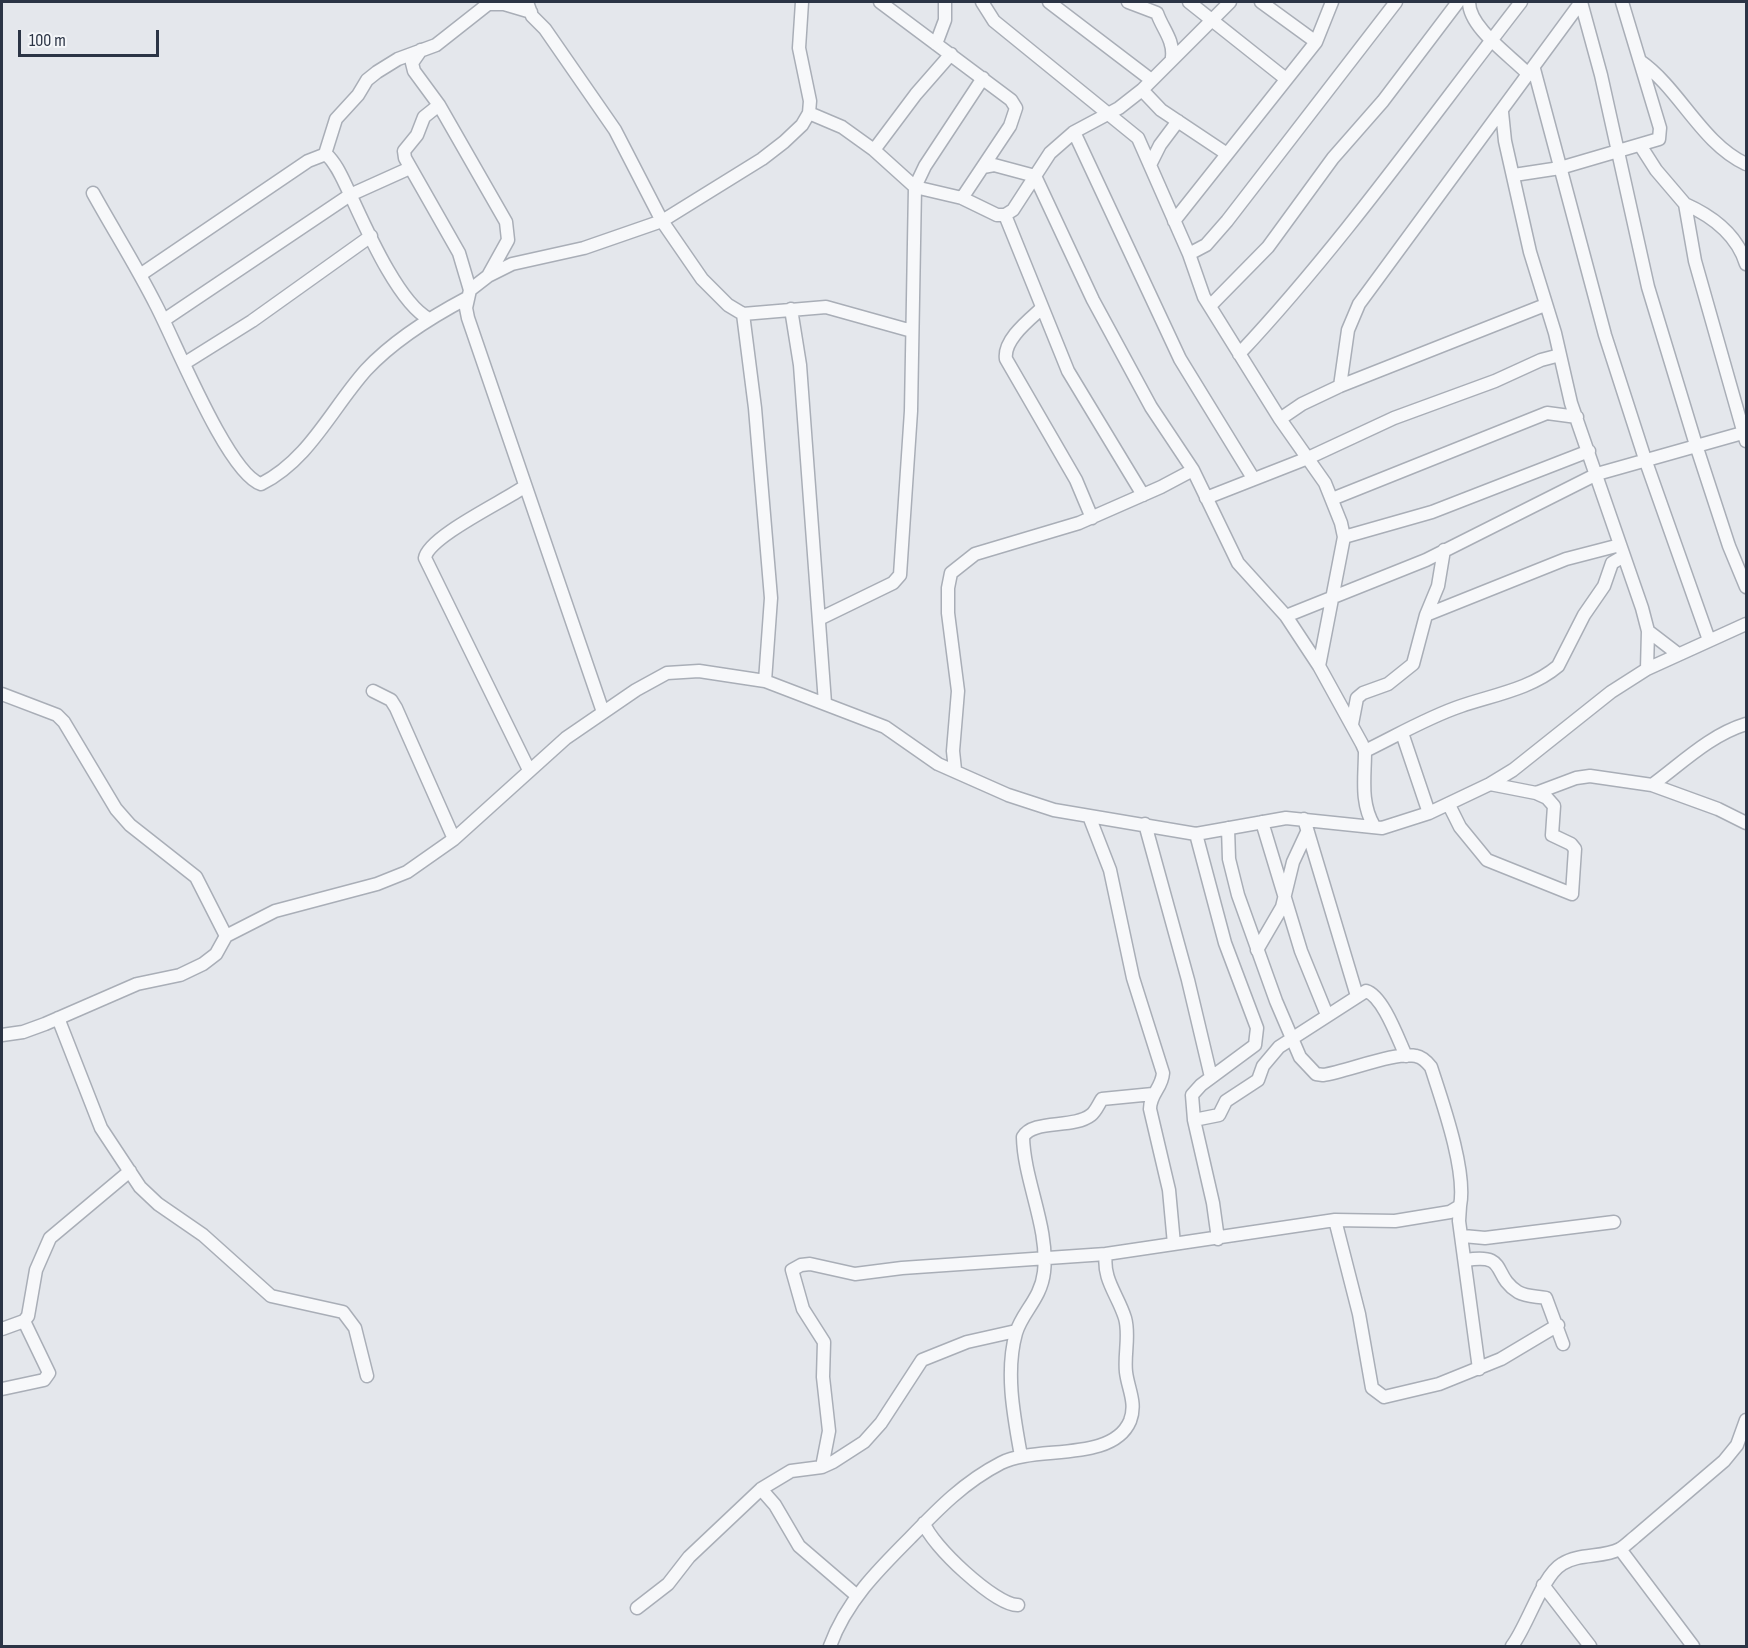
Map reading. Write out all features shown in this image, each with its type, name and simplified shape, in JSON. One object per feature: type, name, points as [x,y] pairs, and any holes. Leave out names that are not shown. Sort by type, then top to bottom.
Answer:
[{"type":"street","points":[[93,194],[164,320],[228,450],[245,474],[261,484],[279,473],[303,451],[367,369],[429,319],[469,294],[488,276],[512,264],[584,248],[662,221],[762,159],[802,125],[809,113],[810,101],[800,48],[802,2]]},
{"type":"street","points":[[880,2],[983,78],[1011,100],[1016,108],[1010,126],[962,198]]},
{"type":"street","points":[[898,15],[899,2]]},
{"type":"street","points":[[936,44],[945,20],[945,2]]},
{"type":"street","points":[[982,2],[994,21],[1138,138],[1210,306],[1280,419],[1325,483],[1344,537],[1331,598],[1324,650],[1319,666]]},
{"type":"street","points":[[1049,2],[1150,79]]},
{"type":"street","points":[[1128,2],[1156,13],[1162,30],[1171,40],[1172,57]]},
{"type":"street","points":[[1189,2],[1286,79]]},
{"type":"street","points":[[809,113],[842,127],[874,150],[915,186],[962,198],[997,215],[1005,215],[1013,210],[1050,153],[1074,132],[1109,114],[1142,90],[1150,79],[1212,22],[1230,2]]},
{"type":"street","points":[[1261,2],[1316,42]]},
{"type":"street","points":[[1174,221],[1316,42],[1332,2]]},
{"type":"street","points":[[1189,254],[1206,245],[1227,221],[1396,2]]},
{"type":"street","points":[[1210,306],[1268,247],[1333,158],[1383,101],[1455,2]]},
{"type":"street","points":[[1468,2],[1469,12],[1492,39],[1532,72],[1605,335],[1645,459],[1709,640]]},
{"type":"street","points":[[1239,354],[1270,322],[1389,174],[1521,2]]},
{"type":"street","points":[[1341,386],[1348,330],[1359,304],[1430,203],[1502,112],[1581,2]]},
{"type":"street","points":[[1581,2],[1601,75],[1642,267],[1696,445],[1729,546],[1746,586]]},
{"type":"street","points":[[1514,176],[1560,168],[1658,140],[1661,135],[1622,2]]},
{"type":"street","points":[[140,275],[301,166],[325,154],[336,119],[358,95],[368,78],[398,59],[436,45],[488,4],[504,4],[529,7],[615,130],[662,221],[702,279],[728,304],[743,314],[826,307],[912,331]]},
{"type":"street","points":[[421,50],[413,67],[439,105],[506,222],[508,240],[488,276]]},
{"type":"street","points":[[874,150],[916,94],[951,54]]},
{"type":"street","points":[[1640,61],[1657,74],[1670,92],[1730,154],[1746,164]]},
{"type":"street","points":[[819,619],[893,583],[900,575],[911,411],[915,186],[925,166],[983,78]]},
{"type":"street","points":[[1142,90],[1161,110],[1227,154]]},
{"type":"street","points":[[439,105],[423,117],[417,135],[404,151],[410,168],[459,253],[469,294],[468,318],[524,487],[603,712]]},
{"type":"street","points":[[1502,112],[1505,141],[1530,252],[1577,417],[1648,631],[1647,669]]},
{"type":"street","points":[[1150,165],[1160,145],[1178,121]]},
{"type":"street","points":[[1074,132],[1179,359],[1253,478]]},
{"type":"street","points":[[1640,145],[1656,170],[1685,204],[1710,217],[1737,242],[1746,264]]},
{"type":"street","points":[[325,154],[411,306],[429,319]]},
{"type":"street","points":[[983,167],[994,165],[1035,176],[1093,300],[1151,406],[1193,470],[1238,563],[1286,615],[1319,666],[1352,724],[1365,751],[1365,811],[1374,826]]},
{"type":"street","points":[[164,320],[350,195],[410,168]]},
{"type":"street","points":[[1286,615],[1444,550],[1597,474],[1696,445],[1745,435],[1695,261],[1685,204]]},
{"type":"street","points":[[1005,215],[1068,371],[1143,495]]},
{"type":"street","points":[[184,363],[252,321],[371,236]]},
{"type":"street","points":[[1280,419],[1302,404],[1341,386],[1545,305]]},
{"type":"street","points":[[1042,308],[1020,328],[1006,349],[1006,359],[1076,480],[1092,518]]},
{"type":"street","points":[[791,309],[800,365],[825,703]]},
{"type":"street","points":[[743,314],[755,408],[771,598],[765,681]]},
{"type":"street","points":[[1206,498],[1308,458],[1394,418],[1495,381],[1541,360],[1560,355]]},
{"type":"street","points":[[1332,499],[1547,413],[1577,417]]},
{"type":"street","points":[[1344,537],[1432,512],[1589,451]]},
{"type":"street","points":[[955,770],[953,743],[958,691],[948,613],[948,588],[951,573],[975,554],[1092,518],[1193,470]]},
{"type":"street","points":[[524,487],[444,535],[429,547],[425,558],[529,770]]},
{"type":"street","points":[[1352,724],[1357,698],[1396,679],[1413,664],[1426,615],[1438,586],[1444,550]]},
{"type":"street","points":[[1426,615],[1566,559],[1622,550]]},
{"type":"street","points":[[1365,751],[1459,707],[1508,692],[1551,672],[1558,666],[1584,615],[1604,586],[1612,563],[1622,550]]},
{"type":"street","points":[[2,1035],[23,1032],[137,984],[180,975],[203,964],[216,954],[226,936],[275,910],[377,884],[407,873],[453,839],[566,738],[603,712],[667,673],[699,672],[765,681],[885,727],[927,758],[1032,804],[1196,834],[1286,818],[1393,826],[1449,805],[1513,771],[1611,692],[1647,669],[1745,621]]},
{"type":"street","points":[[1648,631],[1678,654]]},
{"type":"street","points":[[373,691],[391,700],[396,708],[453,839]]},
{"type":"street","points":[[2,694],[57,715],[64,722],[116,809],[130,825],[196,877],[226,936]]},
{"type":"street","points":[[1652,785],[1711,741],[1730,729],[1746,724]]},
{"type":"street","points":[[1402,733],[1429,813]]},
{"type":"street","points":[[1536,793],[1576,778],[1590,776],[1652,785],[1718,809],[1746,823]]},
{"type":"street","points":[[1449,805],[1460,827],[1487,860],[1572,894],[1575,849],[1571,844],[1552,835],[1554,806],[1547,798],[1536,793],[1490,784]]},
{"type":"street","points":[[1089,816],[1110,870],[1133,978],[1163,1073],[1160,1087],[1153,1094],[1150,1108],[1169,1190],[1174,1244]]},
{"type":"street","points":[[1304,819],[1357,996]]},
{"type":"street","points":[[1262,822],[1301,951],[1327,1015]]},
{"type":"street","points":[[1145,824],[1188,980],[1211,1077]]},
{"type":"street","points":[[1228,828],[1234,878],[1257,950],[1292,1039],[1309,1068],[1323,1076],[1406,1056],[1419,1057],[1431,1066],[1456,1159],[1461,1189],[1459,1221],[1463,1236],[1479,1369]]},
{"type":"street","points":[[1257,950],[1285,899],[1293,862],[1307,832]]},
{"type":"street","points":[[1196,834],[1225,943],[1257,1028],[1255,1045],[1211,1077],[1192,1095],[1194,1120],[1213,1203],[1218,1239]]},
{"type":"street","points":[[1194,1120],[1219,1115],[1226,1101],[1258,1080],[1271,1055],[1327,1015],[1366,991],[1373,993],[1406,1056]]},
{"type":"street","points":[[58,1018],[100,1128],[140,1187],[158,1204],[203,1235],[271,1296],[343,1312],[355,1328],[367,1376]]},
{"type":"street","points":[[1022,1456],[1012,1386],[1011,1360],[1016,1331],[1035,1302],[1044,1272],[1045,1258],[1023,1145],[1027,1130],[1088,1118],[1102,1099],[1153,1094]]},
{"type":"street","points":[[2,1329],[24,1321],[28,1316],[36,1270],[50,1238],[130,1171]]},
{"type":"street","points":[[822,1467],[829,1431],[823,1377],[824,1342],[803,1309],[792,1270],[801,1265],[810,1264],[855,1274],[902,1268],[1106,1254],[1132,1248],[1218,1239],[1335,1220],[1395,1221],[1450,1212],[1460,1206]]},
{"type":"street","points":[[1335,1220],[1359,1314],[1372,1388],[1377,1394],[1384,1397],[1400,1395],[1479,1369],[1558,1325]]},
{"type":"street","points":[[1463,1236],[1485,1238],[1614,1222]]},
{"type":"street","points":[[830,1647],[843,1615],[856,1595],[924,1523],[965,1485],[1000,1463],[1022,1456],[1102,1444],[1119,1435],[1129,1421],[1133,1403],[1126,1370],[1126,1319],[1105,1273],[1106,1254]]},
{"type":"street","points":[[1466,1260],[1480,1258],[1494,1261],[1511,1287],[1527,1296],[1546,1298],[1558,1325],[1563,1344]]},
{"type":"street","points":[[2,1389],[44,1380],[49,1373],[24,1321]]},
{"type":"street","points":[[637,1608],[668,1584],[688,1557],[761,1489],[791,1471],[822,1467],[864,1442],[877,1430],[922,1360],[967,1342],[1016,1331]]},
{"type":"street","points":[[1512,1647],[1526,1626],[1543,1585],[1562,1563],[1620,1549],[1724,1461],[1737,1445],[1746,1420]]},
{"type":"street","points":[[761,1489],[776,1505],[799,1546],[856,1595]]},
{"type":"street","points":[[924,1523],[928,1535],[957,1565],[1006,1604],[1018,1605]]},
{"type":"street","points":[[1620,1549],[1693,1647]]},
{"type":"street","points":[[1543,1585],[1590,1647]]}]
